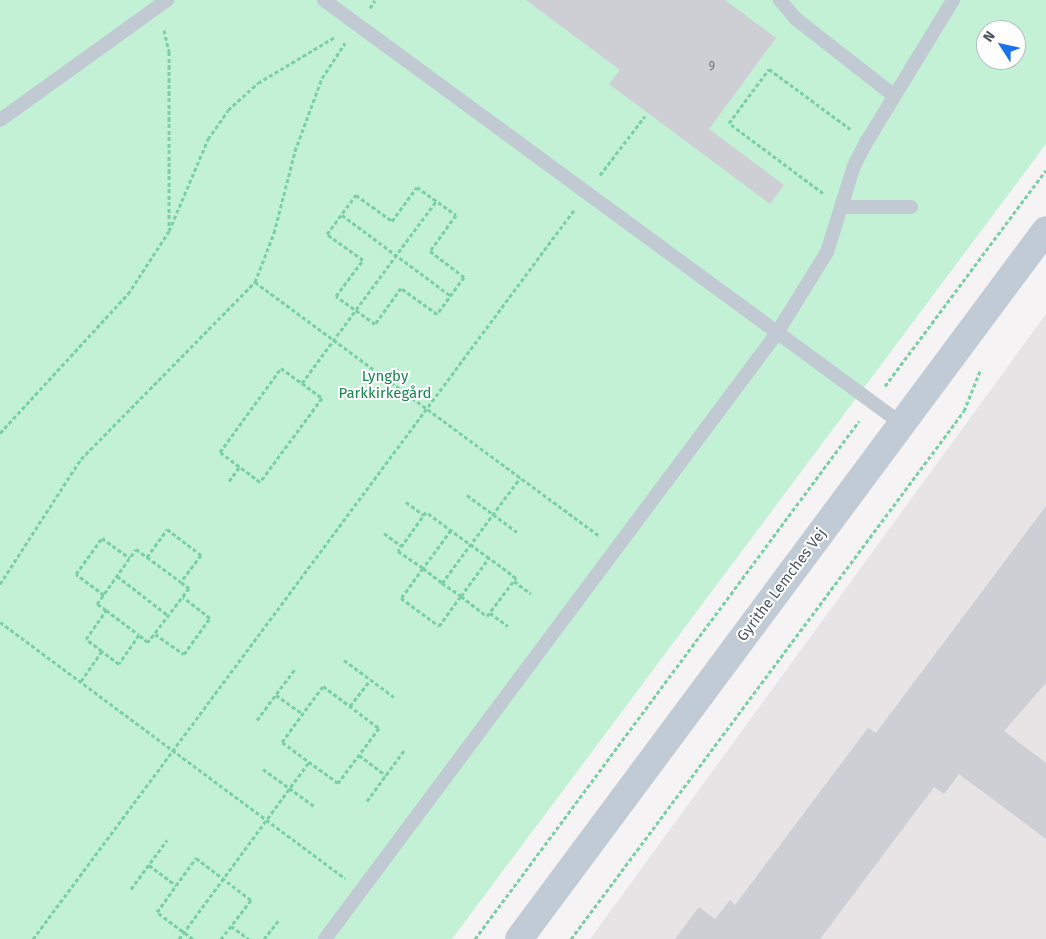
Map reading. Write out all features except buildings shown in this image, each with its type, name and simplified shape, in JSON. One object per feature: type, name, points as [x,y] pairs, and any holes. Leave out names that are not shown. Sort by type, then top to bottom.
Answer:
[{"type":"street","name":"Gyrithe Lemches Vej","points":[[519,939],[1046,230]]},
{"type":"lane","points":[[324,0],[902,424]]},
{"type":"lane","points":[[780,0],[796,19],[892,94]]},
{"type":"lane","points":[[325,939],[777,333],[827,252],[841,207],[867,141],[892,94],[953,0]]},
{"type":"lane","points":[[0,120],[162,4]]},
{"type":"lane","points":[[841,207],[911,207]]},
{"type":"path","points":[[162,4],[169,52],[168,231]]},
{"type":"path","points":[[0,433],[128,294],[168,231],[208,139],[228,110],[258,83],[357,24]]},
{"type":"path","points":[[0,584],[81,459],[255,282],[322,78],[357,24]]},
{"type":"path","points":[[841,207],[729,123],[769,68],[867,141]]},
{"type":"path","points":[[33,939],[645,116]]},
{"type":"path","points":[[475,939],[1046,170]]},
{"type":"path","points":[[417,187],[436,201],[456,215],[430,251],[464,277],[437,314],[401,288],[375,324],[336,296],[363,260],[328,234],[356,195],[392,221],[417,187]]},
{"type":"path","points":[[302,383],[436,201]]},
{"type":"path","points":[[342,215],[450,296]]},
{"type":"path","points":[[255,282],[616,549]]},
{"type":"path","points":[[281,368],[302,383],[322,398],[260,482],[220,452],[281,368]]},
{"type":"path","points":[[571,939],[964,411],[982,368]]},
{"type":"path","points":[[229,481],[239,467]]},
{"type":"path","points":[[442,583],[520,478]]},
{"type":"path","points":[[467,495],[517,532]]},
{"type":"path","points":[[406,502],[450,530],[516,578],[488,616],[398,551],[424,515]]},
{"type":"path","points":[[147,557],[167,529],[201,555],[181,582]]},
{"type":"path","points":[[450,530],[401,598],[439,626],[489,558]]},
{"type":"path","points":[[384,533],[401,546]]},
{"type":"path","points":[[104,595],[76,574],[102,538],[130,558]]},
{"type":"path","points":[[136,549],[190,588],[148,642],[97,604],[130,558],[136,549]]},
{"type":"path","points":[[117,576],[169,616]]},
{"type":"path","points":[[514,581],[531,594]]},
{"type":"path","points":[[155,634],[184,654],[210,618],[183,597]]},
{"type":"path","points":[[106,610],[86,639],[119,664],[139,635]]},
{"type":"path","points":[[490,613],[508,626]]},
{"type":"path","points":[[0,622],[362,890]]},
{"type":"path","points":[[81,681],[102,651]]},
{"type":"path","points":[[344,660],[394,697]]},
{"type":"path","points":[[257,720],[295,669]]},
{"type":"path","points":[[350,706],[370,680]]},
{"type":"path","points":[[323,686],[379,728],[338,783],[282,742],[303,714],[323,686]]},
{"type":"path","points":[[276,695],[303,714]]},
{"type":"path","points":[[367,801],[405,749]]},
{"type":"path","points":[[358,755],[386,775]]},
{"type":"path","points":[[179,939],[310,762]]},
{"type":"path","points":[[263,769],[314,806]]},
{"type":"path","points":[[131,889],[167,840]]},
{"type":"path","points":[[193,939],[156,912],[196,858],[251,900],[221,939]]},
{"type":"path","points":[[149,865],[176,885]]},
{"type":"path","points":[[264,939],[278,921]]},
{"type":"path","points":[[231,926],[249,939]]},
{"type":"shaded area","points":[[1046,314],[1046,939],[590,939]]},
{"type":"green space","name":"Lyngby Parkkirkegård","points":[[0,0],[1046,0],[1046,144],[452,939],[0,939]]}]
